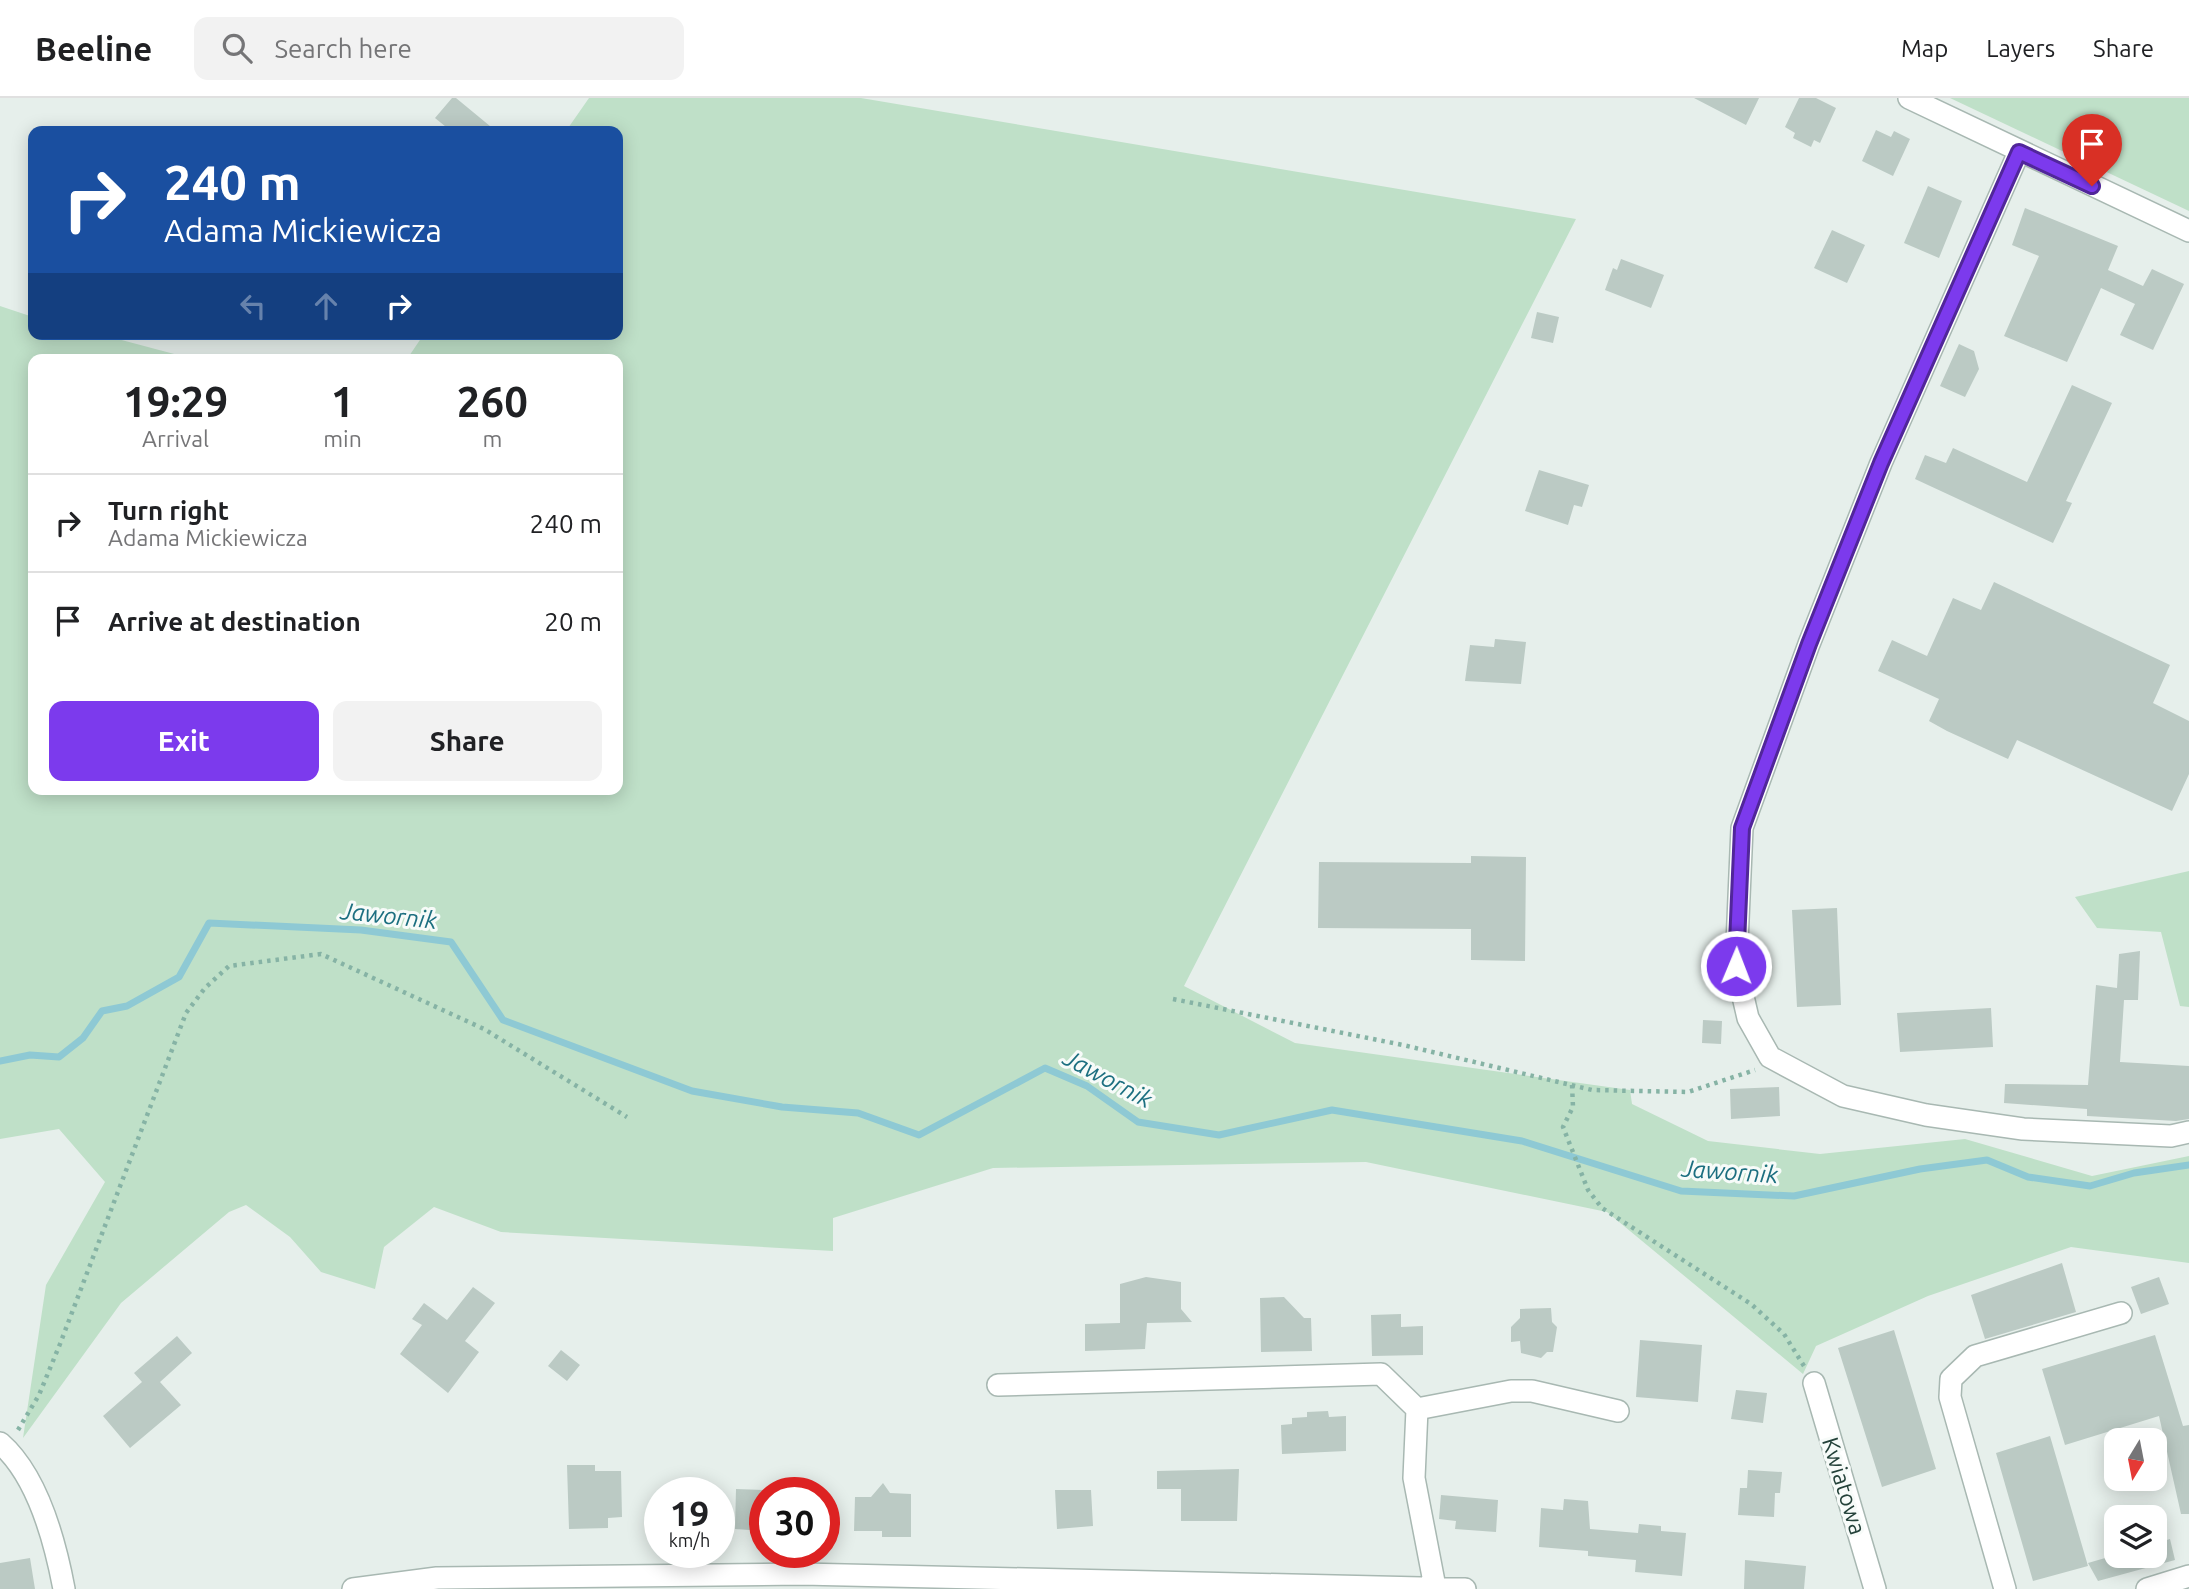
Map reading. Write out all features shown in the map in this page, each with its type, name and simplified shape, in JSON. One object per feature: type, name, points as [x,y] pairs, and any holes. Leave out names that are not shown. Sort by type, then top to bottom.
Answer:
[{"type":"street","points":[[1909,98],[2189,231]]},
{"type":"street","points":[[2019,152],[1881,463],[1809,644],[1742,828],[1736,966],[1748,1018],[1770,1057],[1843,1096],[1926,1115],[2024,1129],[2171,1136],[2189,1132]]},
{"type":"street","points":[[2005,1589],[1950,1397],[1951,1379],[1975,1356],[2121,1313]]},
{"type":"street","points":[[998,1385],[1381,1374],[1417,1409],[1414,1478],[1435,1587]]},
{"type":"street","name":"Kwiatowa","points":[[1814,1384],[1875,1589]]},
{"type":"street","points":[[1417,1409],[1511,1391],[1532,1391],[1618,1411]]},
{"type":"street","points":[[3,1446],[31,1485],[58,1556],[64,1589]]},
{"type":"street","points":[[354,1589],[568,1574],[929,1583],[1465,1589]]},
{"type":"street","points":[[2147,1589],[2189,1576]]},
{"type":"path","points":[[3,1446],[39,1395],[186,1013],[205,988],[229,966],[321,954],[484,1030],[627,1116]]},
{"type":"path","points":[[1173,999],[1403,1045],[1592,1090],[1688,1092],[1779,1062]]},
{"type":"path","points":[[1572,1085],[1573,1107],[1563,1127],[1588,1191],[1602,1208],[1751,1304],[1784,1334],[1814,1384]]},
{"type":"green space","points":[[589,98],[861,98],[1576,219],[1184,986],[1295,1043],[1630,1090],[1632,1104],[1708,1141],[1820,1154],[1965,1139],[2092,1176],[2189,1156],[2189,1263],[2071,1247],[1928,1296],[1816,1346],[1803,1374],[1607,1212],[1366,1162],[993,1168],[833,1218],[833,1251],[501,1232],[434,1207],[384,1247],[375,1289],[321,1272],[290,1237],[246,1205],[229,1212],[121,1303],[23,1438],[46,1285],[105,1182],[59,1129],[0,1139],[0,306],[28,315],[28,340],[122,340],[174,354],[28,354],[28,795],[623,795],[623,354],[410,354],[420,340],[623,340],[623,126],[569,126]]},
{"type":"green space","points":[[1950,98],[2189,98],[2189,211]]},
{"type":"green space","points":[[2189,871],[2189,1007],[2180,1006],[2161,932],[2097,928],[2075,897]]},
{"type":"building","points":[[452,98],[456,98],[490,126],[445,126],[435,118]]},
{"type":"building","points":[[1694,98],[1759,98],[1746,125]]},
{"type":"building","points":[[1799,98],[1816,98],[1836,108],[1820,143],[1814,140],[1811,147],[1793,138],[1795,133],[1785,127]]},
{"type":"building","points":[[1876,130],[1891,137],[1894,131],[1910,139],[1893,176],[1862,161]]},
{"type":"building","points":[[1928,186],[1962,201],[1939,258],[1904,243]]},
{"type":"building","points":[[2025,208],[2118,246],[2108,270],[2143,286],[2152,269],[2184,284],[2153,350],[2120,335],[2135,304],[2101,288],[2067,362],[2004,336],[2039,256],[2012,245]]},
{"type":"building","points":[[1832,230],[1865,245],[1847,283],[1814,268]]},
{"type":"building","points":[[1621,259],[1664,275],[1651,308],[1605,290],[1613,268],[1617,270]]},
{"type":"building","points":[[1537,312],[1559,317],[1553,343],[1531,338]]},
{"type":"building","points":[[1959,344],[1974,351],[1979,369],[1965,397],[1940,386]]},
{"type":"building","points":[[2072,385],[2112,403],[2066,501],[2072,503],[2053,543],[1915,479],[1925,455],[1946,463],[1953,448],[2027,482]]},
{"type":"building","points":[[1539,470],[1589,485],[1582,507],[1574,505],[1568,525],[1525,511]]},
{"type":"building","points":[[1994,582],[2170,665],[2153,703],[2189,721],[2189,774],[2172,811],[2017,740],[2008,759],[1947,731],[1929,721],[1939,699],[1878,671],[1892,640],[1927,656],[1953,598],[1981,610]]},
{"type":"building","points":[[1495,639],[1526,642],[1521,684],[1465,681],[1470,645],[1494,647]]},
{"type":"building","points":[[1471,856],[1526,857],[1525,961],[1471,960],[1471,929],[1318,928],[1319,862],[1471,863]]},
{"type":"building","points":[[1837,908],[1841,1005],[1797,1007],[1792,910]]},
{"type":"building","points":[[2140,951],[2138,1000],[2124,1000],[2120,1062],[2189,1066],[2189,1119],[2176,1121],[2087,1116],[2087,1109],[2004,1103],[2005,1084],[2088,1085],[2096,985],[2117,988],[2119,954]]},
{"type":"building","points":[[1991,1008],[1993,1047],[1900,1052],[1897,1013]]},
{"type":"building","points":[[1703,1020],[1722,1021],[1721,1044],[1702,1043]]},
{"type":"building","points":[[1779,1087],[1780,1116],[1731,1119],[1730,1089]]},
{"type":"building","points":[[2062,1263],[2076,1312],[1985,1339],[1971,1295]]},
{"type":"building","points":[[1146,1277],[1181,1282],[1181,1309],[1192,1322],[1147,1323],[1145,1349],[1085,1351],[1085,1324],[1120,1323],[1120,1284]]},
{"type":"building","points":[[2159,1277],[2169,1304],[2141,1314],[2131,1287]]},
{"type":"building","points":[[473,1287],[495,1303],[465,1341],[479,1352],[448,1393],[400,1354],[422,1325],[412,1319],[424,1303],[447,1320]]},
{"type":"building","points":[[1284,1297],[1304,1318],[1311,1318],[1312,1351],[1261,1352],[1260,1298]]},
{"type":"building","points":[[1551,1308],[1552,1322],[1557,1327],[1553,1352],[1547,1352],[1541,1358],[1521,1353],[1520,1341],[1511,1342],[1511,1327],[1520,1318],[1520,1309]]},
{"type":"building","points":[[1401,1314],[1401,1327],[1423,1326],[1423,1355],[1372,1356],[1371,1315]]},
{"type":"building","points":[[1894,1330],[1936,1469],[1882,1487],[1838,1348]]},
{"type":"building","points":[[2155,1335],[2183,1426],[2189,1425],[2189,1514],[2181,1514],[2167,1452],[2167,1428],[2162,1428],[2159,1416],[2120,1428],[2104,1428],[2104,1433],[2065,1445],[2042,1369]]},
{"type":"building","points":[[177,1336],[192,1353],[160,1382],[181,1405],[130,1448],[103,1416],[142,1382],[134,1373]]},
{"type":"building","points":[[1640,1340],[1702,1345],[1698,1402],[1636,1397]]},
{"type":"building","points":[[561,1350],[580,1365],[567,1381],[548,1366]]},
{"type":"building","points":[[1736,1390],[1767,1393],[1763,1423],[1731,1419]]},
{"type":"building","points":[[1328,1411],[1329,1417],[1346,1416],[1346,1451],[1282,1454],[1281,1425],[1292,1424],[1292,1418],[1307,1417],[1307,1412]]},
{"type":"building","points":[[2050,1436],[2088,1566],[2033,1581],[1996,1453]]},
{"type":"building","points":[[567,1465],[595,1465],[595,1471],[621,1471],[622,1517],[608,1518],[608,1528],[569,1529]]},
{"type":"building","points":[[1239,1469],[1237,1521],[1181,1521],[1181,1489],[1157,1489],[1157,1471]]},
{"type":"building","points":[[1748,1470],[1782,1472],[1780,1493],[1775,1493],[1774,1517],[1738,1515],[1740,1488],[1747,1488]]},
{"type":"building","points":[[883,1483],[890,1493],[911,1494],[911,1537],[882,1537],[882,1531],[854,1531],[855,1497],[871,1497]]},
{"type":"building","points":[[736,1489],[749,1489],[749,1530],[735,1529]]},
{"type":"building","points":[[1055,1490],[1091,1490],[1093,1526],[1057,1529]]},
{"type":"building","points":[[1441,1495],[1498,1500],[1496,1532],[1455,1529],[1456,1521],[1439,1519]]},
{"type":"building","points":[[1564,1499],[1588,1501],[1590,1529],[1638,1533],[1639,1524],[1661,1526],[1661,1531],[1686,1533],[1682,1576],[1635,1572],[1636,1560],[1588,1556],[1588,1551],[1539,1547],[1541,1508],[1563,1510]]},
{"type":"building","points":[[2170,1539],[2175,1560],[2167,1562],[2167,1540]]},
{"type":"building","points":[[30,1558],[35,1589],[0,1589],[0,1563]]},
{"type":"building","points":[[2104,1558],[2104,1568],[2146,1568],[2098,1581],[2088,1563]]},
{"type":"building","points":[[1745,1560],[1806,1566],[1804,1589],[1744,1589]]},
{"type":"waterway","name":"Jawornik","points":[[0,1061],[30,1055],[59,1057],[83,1038],[102,1011],[127,1006],[179,977],[209,923],[361,930],[451,942],[503,1020],[692,1091],[782,1107],[858,1113],[919,1135],[1045,1068],[1087,1086],[1138,1122],[1219,1135],[1332,1110],[1522,1141],[1681,1191],[1794,1196],[1920,1169],[1987,1160],[2028,1177],[2090,1186],[2134,1173],[2189,1165]]},
{"type":"route","points":[[1736,966],[1737,891],[1742,828],[1809,644],[1881,463],[2019,152],[2092,186]]}]
